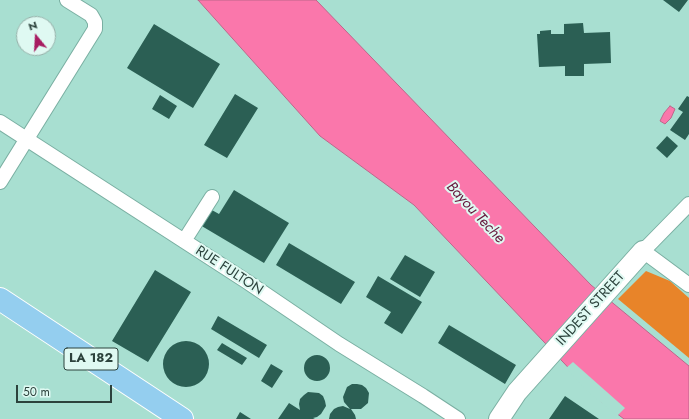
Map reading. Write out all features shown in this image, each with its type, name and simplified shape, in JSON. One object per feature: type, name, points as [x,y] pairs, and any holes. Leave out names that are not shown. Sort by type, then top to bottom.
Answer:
[{"type":"main road","name":"LA 182","points":[[0,299],[172,416]]},
{"type":"street","points":[[0,182],[95,29],[95,22],[91,15],[67,0]]},
{"type":"street","name":"RUE FULTON","points":[[0,122],[27,138],[307,321],[339,344],[410,387],[458,419]]},
{"type":"street","points":[[184,242],[212,197]]},
{"type":"street","name":"INDEST STREET","points":[[499,419],[517,392],[543,362],[624,271],[689,204]]},
{"type":"street","points":[[643,251],[689,285]]},
{"type":"shaded area","points":[[646,271],[670,281],[689,298],[689,358],[618,299]]},
{"type":"water","name":"Bayou Teche","points":[[198,0],[316,0],[591,285],[689,366],[689,419],[624,419],[599,400],[414,205],[320,136]]},
{"type":"water","points":[[670,106],[675,109],[671,118],[665,124],[660,121]]},
{"type":"pier","points":[[573,362],[625,408],[617,416],[586,390],[566,368]]},
{"type":"building","points":[[663,0],[688,0],[679,12]]},
{"type":"building","points":[[583,23],[584,33],[610,32],[611,63],[584,64],[584,76],[565,76],[565,66],[539,67],[537,34],[540,34],[540,31],[551,30],[551,34],[564,34],[564,24]]},
{"type":"building","points":[[154,24],[220,64],[193,108],[127,68]]},
{"type":"building","points":[[235,94],[258,108],[227,158],[204,145]]},
{"type":"building","points":[[160,95],[177,106],[169,119],[152,109]]},
{"type":"building","points":[[687,96],[689,97],[689,134],[685,140],[670,130],[683,112],[678,109]]},
{"type":"building","points":[[667,136],[678,146],[667,158],[656,148]]},
{"type":"building","points":[[234,190],[289,223],[264,263],[200,225],[210,209],[219,214]]},
{"type":"building","points":[[289,243],[355,282],[341,304],[276,265]]},
{"type":"building","points":[[405,255],[435,272],[420,297],[390,279]]},
{"type":"building","points":[[155,270],[191,292],[148,362],[112,341]]},
{"type":"building","points":[[378,276],[422,302],[402,334],[384,323],[391,312],[366,297]]},
{"type":"building","points":[[218,316],[267,345],[259,358],[211,329]]},
{"type":"building","points":[[449,325],[516,365],[505,384],[438,343]]},
{"type":"building","points":[[186,341],[199,345],[205,351],[209,364],[205,377],[199,383],[186,387],[173,383],[167,377],[163,364],[167,351],[173,345]]},
{"type":"building","points":[[222,343],[247,358],[242,365],[217,350]]},
{"type":"building","points":[[317,355],[326,359],[330,368],[326,377],[317,381],[308,377],[304,368],[308,359]]},
{"type":"building","points":[[271,364],[283,371],[272,388],[261,381]]},
{"type":"building","points":[[352,384],[362,385],[366,388],[369,393],[368,403],[361,409],[351,409],[356,419],[329,419],[330,414],[338,407],[343,406],[350,409],[344,402],[343,397],[347,387]]},
{"type":"building","points":[[308,392],[319,393],[323,396],[326,406],[321,414],[313,418],[315,419],[278,419],[289,403],[300,410],[300,399]]},
{"type":"building","points":[[565,396],[599,419],[549,419]]},
{"type":"building","points":[[240,412],[251,419],[236,419]]}]
